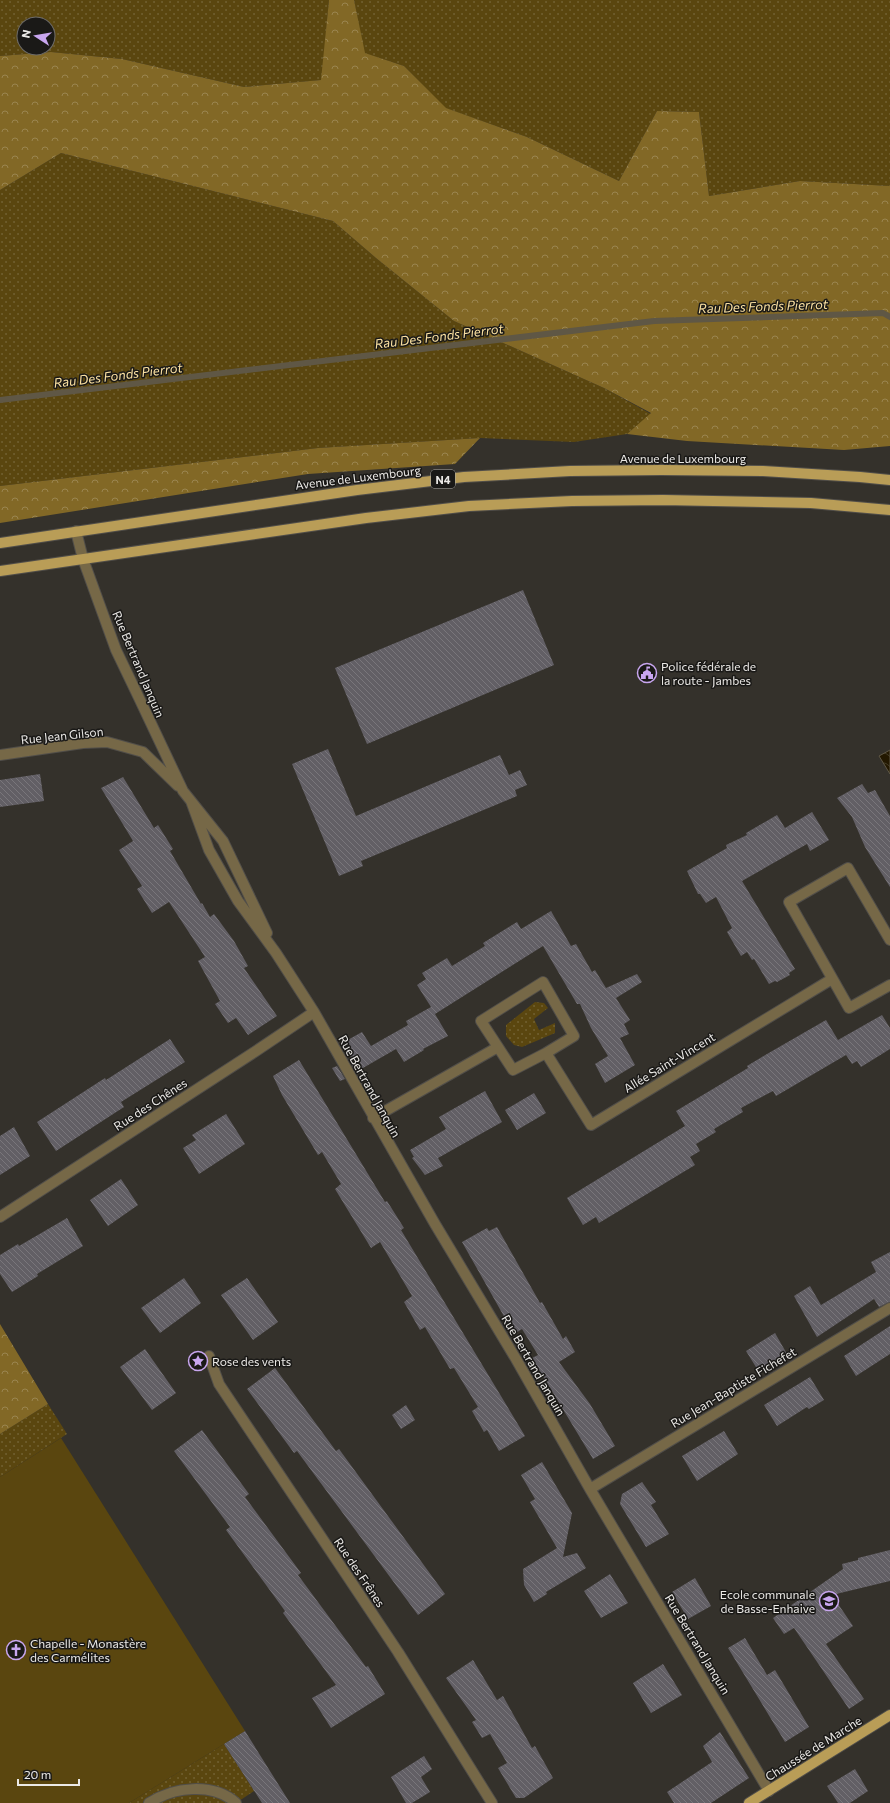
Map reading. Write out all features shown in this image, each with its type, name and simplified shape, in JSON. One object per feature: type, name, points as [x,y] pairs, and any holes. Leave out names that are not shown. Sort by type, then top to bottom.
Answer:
[{"type":"main road","name":"Avenue de Luxembourg","points":[[0,543],[357,490],[472,476],[570,471],[661,470],[763,471],[890,480]]},
{"type":"main road","points":[[0,571],[366,518],[469,506],[572,501],[663,500],[811,503],[890,510]]},
{"type":"main road","name":"Chaussée de Marche","points":[[749,1803],[890,1715]]},
{"type":"street","name":"Rue Bertrand Janquin","points":[[76,531],[83,559],[116,650],[183,791],[223,841],[276,953]]},
{"type":"street","name":"Rue Jean Gilson","points":[[0,755],[83,743],[107,742],[143,752],[183,791]]},
{"type":"street","name":"Rue Bertrand Janquin","points":[[190,801],[213,857],[238,901],[276,953],[314,1012],[373,1118],[769,1791]]},
{"type":"street","points":[[890,940],[848,868],[789,902],[850,1008],[890,985]]},
{"type":"street","name":"Allée Saint-Vincent","points":[[546,1054],[591,1125],[832,979]]},
{"type":"street","points":[[543,982],[574,1036],[546,1054],[514,1070],[498,1047],[481,1021],[543,982]]},
{"type":"street","name":"Rue des Chênes","points":[[0,1217],[314,1012]]},
{"type":"street","points":[[373,1118],[498,1047]]},
{"type":"street","name":"Rue Jean-Baptiste Fichefet","points":[[590,1489],[890,1308]]},
{"type":"street","name":"Rue des Frênes","points":[[209,1356],[219,1384],[398,1652],[492,1803]]},
{"type":"street","points":[[149,1803],[158,1797],[176,1792],[208,1789],[222,1792],[236,1803]]},
{"type":"shaded area","points":[[0,0],[329,0],[322,80],[244,87],[122,59],[56,52],[56,16],[16,16],[16,55],[0,56]]},
{"type":"shaded area","points":[[354,0],[890,0],[890,186],[800,181],[709,196],[699,112],[657,111],[619,181],[527,137],[445,108],[404,66],[364,53]]},
{"type":"shaded area","points":[[61,153],[333,221],[454,321],[604,388],[651,414],[627,434],[574,442],[480,438],[318,448],[0,486],[0,190]]},
{"type":"shaded area","points":[[535,1002],[544,1003],[548,1008],[534,1019],[539,1030],[555,1023],[555,1033],[522,1047],[514,1045],[506,1036],[506,1025]]},
{"type":"shaded area","points":[[48,1404],[67,1434],[0,1477],[0,1434]]},
{"type":"shaded area","points":[[61,1438],[245,1731],[129,1803],[0,1803],[0,1477]]},
{"type":"shaded area","points":[[224,1744],[254,1791],[236,1803],[129,1803]]},
{"type":"green space","points":[[329,0],[354,0],[365,53],[404,66],[446,108],[527,137],[619,181],[657,111],[699,112],[709,196],[800,181],[890,186],[890,446],[844,450],[687,441],[627,434],[651,413],[604,388],[454,321],[333,221],[61,153],[0,190],[0,56],[16,55],[16,56],[56,56],[56,52],[122,59],[244,87],[321,80]]},
{"type":"green space","points":[[480,438],[455,464],[308,474],[0,523],[0,486],[318,448]]},
{"type":"green space","points":[[0,1324],[48,1404],[0,1434]]},
{"type":"water","points":[[890,750],[890,774],[879,756]]},
{"type":"building","points":[[523,590],[554,665],[367,744],[335,668]]},
{"type":"building","points":[[328,749],[356,816],[500,755],[509,775],[520,770],[527,785],[515,790],[517,796],[361,861],[363,866],[339,876],[292,764]]},
{"type":"building","points":[[40,774],[44,801],[0,807],[0,780]]},
{"type":"building","points":[[123,777],[154,828],[158,825],[173,849],[170,851],[201,904],[202,903],[210,917],[214,914],[234,941],[248,966],[244,968],[277,1016],[248,1035],[236,1018],[228,1023],[215,1004],[220,1001],[198,961],[205,957],[169,902],[152,913],[137,889],[142,886],[119,850],[133,841],[101,788]]},
{"type":"building","points":[[862,784],[868,793],[875,790],[890,816],[890,887],[865,847],[852,817],[837,798]]},
{"type":"building","points":[[812,812],[829,840],[810,851],[807,844],[742,881],[795,969],[789,973],[790,975],[777,982],[775,981],[769,984],[754,959],[752,960],[747,952],[741,956],[727,932],[732,928],[716,897],[706,903],[700,894],[698,894],[687,871],[727,848],[726,845],[747,835],[746,833],[777,815],[785,828]]},
{"type":"building","points":[[551,911],[571,946],[576,944],[592,972],[595,970],[606,988],[637,974],[642,982],[616,998],[630,1020],[624,1024],[629,1034],[620,1038],[635,1065],[605,1083],[595,1064],[608,1056],[591,1028],[580,1004],[577,1004],[543,946],[435,1014],[448,1036],[423,1049],[424,1050],[404,1062],[396,1049],[356,1072],[348,1059],[351,1058],[344,1042],[362,1032],[371,1046],[408,1025],[406,1021],[431,1007],[417,985],[426,979],[422,973],[447,958],[452,966],[485,946],[483,943],[517,922],[521,929]]},
{"type":"building","points":[[882,1015],[890,1028],[890,1049],[861,1067],[857,1061],[852,1064],[846,1055],[776,1096],[773,1091],[741,1108],[743,1112],[714,1129],[716,1132],[696,1144],[700,1151],[690,1157],[695,1165],[599,1223],[596,1217],[583,1225],[567,1198],[685,1126],[676,1111],[748,1068],[747,1066],[826,1020],[838,1040]]},
{"type":"building","points":[[170,1039],[185,1062],[121,1102],[124,1107],[56,1151],[37,1122],[105,1078],[106,1080]]},
{"type":"building","points":[[299,1060],[385,1202],[387,1201],[404,1228],[401,1230],[525,1436],[499,1451],[487,1430],[484,1432],[472,1411],[478,1407],[454,1368],[450,1369],[425,1327],[420,1330],[404,1302],[412,1296],[380,1242],[371,1248],[335,1189],[341,1184],[322,1152],[318,1155],[282,1095],[273,1076]]},
{"type":"building","points":[[337,1066],[345,1079],[340,1081],[332,1068]]},
{"type":"building","points":[[485,1091],[502,1122],[438,1158],[443,1166],[425,1175],[412,1158],[414,1157],[410,1150],[446,1129],[439,1117]]},
{"type":"building","points":[[534,1093],[546,1113],[517,1130],[505,1110]]},
{"type":"building","points":[[226,1114],[245,1144],[199,1174],[183,1148],[196,1140],[192,1135]]},
{"type":"building","points":[[14,1127],[30,1156],[0,1175],[0,1136]]},
{"type":"building","points":[[121,1179],[138,1205],[108,1226],[90,1200]]},
{"type":"building","points":[[67,1218],[83,1246],[37,1274],[38,1276],[12,1292],[0,1274],[0,1255],[18,1244],[19,1246]]},
{"type":"building","points":[[497,1227],[540,1303],[542,1302],[563,1339],[566,1336],[575,1352],[559,1362],[590,1404],[615,1446],[593,1459],[532,1358],[538,1355],[522,1329],[514,1334],[462,1242],[487,1228],[489,1231]]},
{"type":"building","points":[[890,1252],[890,1302],[879,1307],[874,1299],[817,1337],[794,1296],[810,1286],[821,1305],[876,1272],[871,1262]]},
{"type":"building","points":[[184,1278],[201,1303],[160,1333],[141,1308]]},
{"type":"building","points":[[247,1278],[278,1322],[253,1340],[221,1295]]},
{"type":"building","points":[[890,1326],[890,1354],[856,1376],[844,1356]]},
{"type":"building","points":[[775,1333],[787,1354],[759,1372],[746,1351]]},
{"type":"building","points":[[145,1349],[176,1393],[152,1410],[120,1367]]},
{"type":"building","points":[[275,1368],[336,1451],[339,1449],[445,1594],[418,1615],[297,1451],[294,1453],[247,1389]]},
{"type":"building","points":[[810,1377],[824,1400],[809,1409],[807,1407],[777,1426],[764,1405]]},
{"type":"building","points":[[406,1405],[415,1420],[401,1429],[392,1415]]},
{"type":"building","points":[[202,1430],[249,1494],[245,1497],[301,1573],[298,1575],[366,1667],[368,1666],[385,1694],[331,1728],[312,1698],[336,1685],[283,1613],[285,1611],[226,1530],[230,1527],[174,1451]]},
{"type":"building","points":[[724,1431],[738,1454],[697,1481],[682,1456]]},
{"type":"building","points":[[542,1462],[572,1513],[563,1557],[577,1553],[586,1568],[546,1592],[547,1594],[534,1602],[524,1585],[523,1569],[557,1548],[530,1502],[535,1499],[521,1475]]},
{"type":"building","points":[[642,1482],[656,1502],[651,1505],[669,1534],[646,1547],[620,1504],[622,1494]]},
{"type":"building","points":[[890,1550],[890,1581],[832,1595],[853,1626],[826,1644],[864,1699],[849,1709],[794,1628],[784,1634],[773,1618],[843,1569],[842,1564],[858,1560],[858,1558]]},
{"type":"building","points":[[610,1574],[628,1603],[601,1618],[584,1591]]},
{"type":"building","points":[[695,1578],[711,1606],[688,1619],[672,1592]]},
{"type":"building","points":[[745,1638],[767,1675],[775,1670],[809,1727],[785,1742],[728,1648]]},
{"type":"building","points":[[473,1660],[497,1700],[503,1696],[532,1748],[535,1746],[553,1778],[524,1798],[516,1798],[498,1768],[507,1763],[490,1734],[482,1738],[472,1722],[476,1720],[446,1678]]},
{"type":"building","points":[[663,1664],[682,1695],[651,1713],[633,1683]]},
{"type":"building","points":[[245,1731],[290,1803],[262,1803],[224,1744]]},
{"type":"building","points":[[720,1732],[749,1778],[711,1803],[674,1803],[667,1792],[712,1762],[703,1746]]},
{"type":"building","points":[[424,1756],[432,1769],[421,1777],[430,1792],[412,1803],[406,1803],[391,1777]]},
{"type":"building","points":[[855,1769],[868,1791],[850,1803],[838,1803],[827,1786]]},
{"type":"waterway","name":"Rau Des Fonds Pierrot","points":[[0,400],[654,321],[883,313],[890,317]]},
{"type":"place","name":"Police fédérale de la route - Jambes","points":[[647,673]]},
{"type":"place","name":"Rose des vents","points":[[198,1361]]},
{"type":"place","name":"Ecole communale de Basse-Enhaive","points":[[829,1601]]},
{"type":"place","name":"Chapelle - Monastère des Carmélites","points":[[16,1650]]}]
